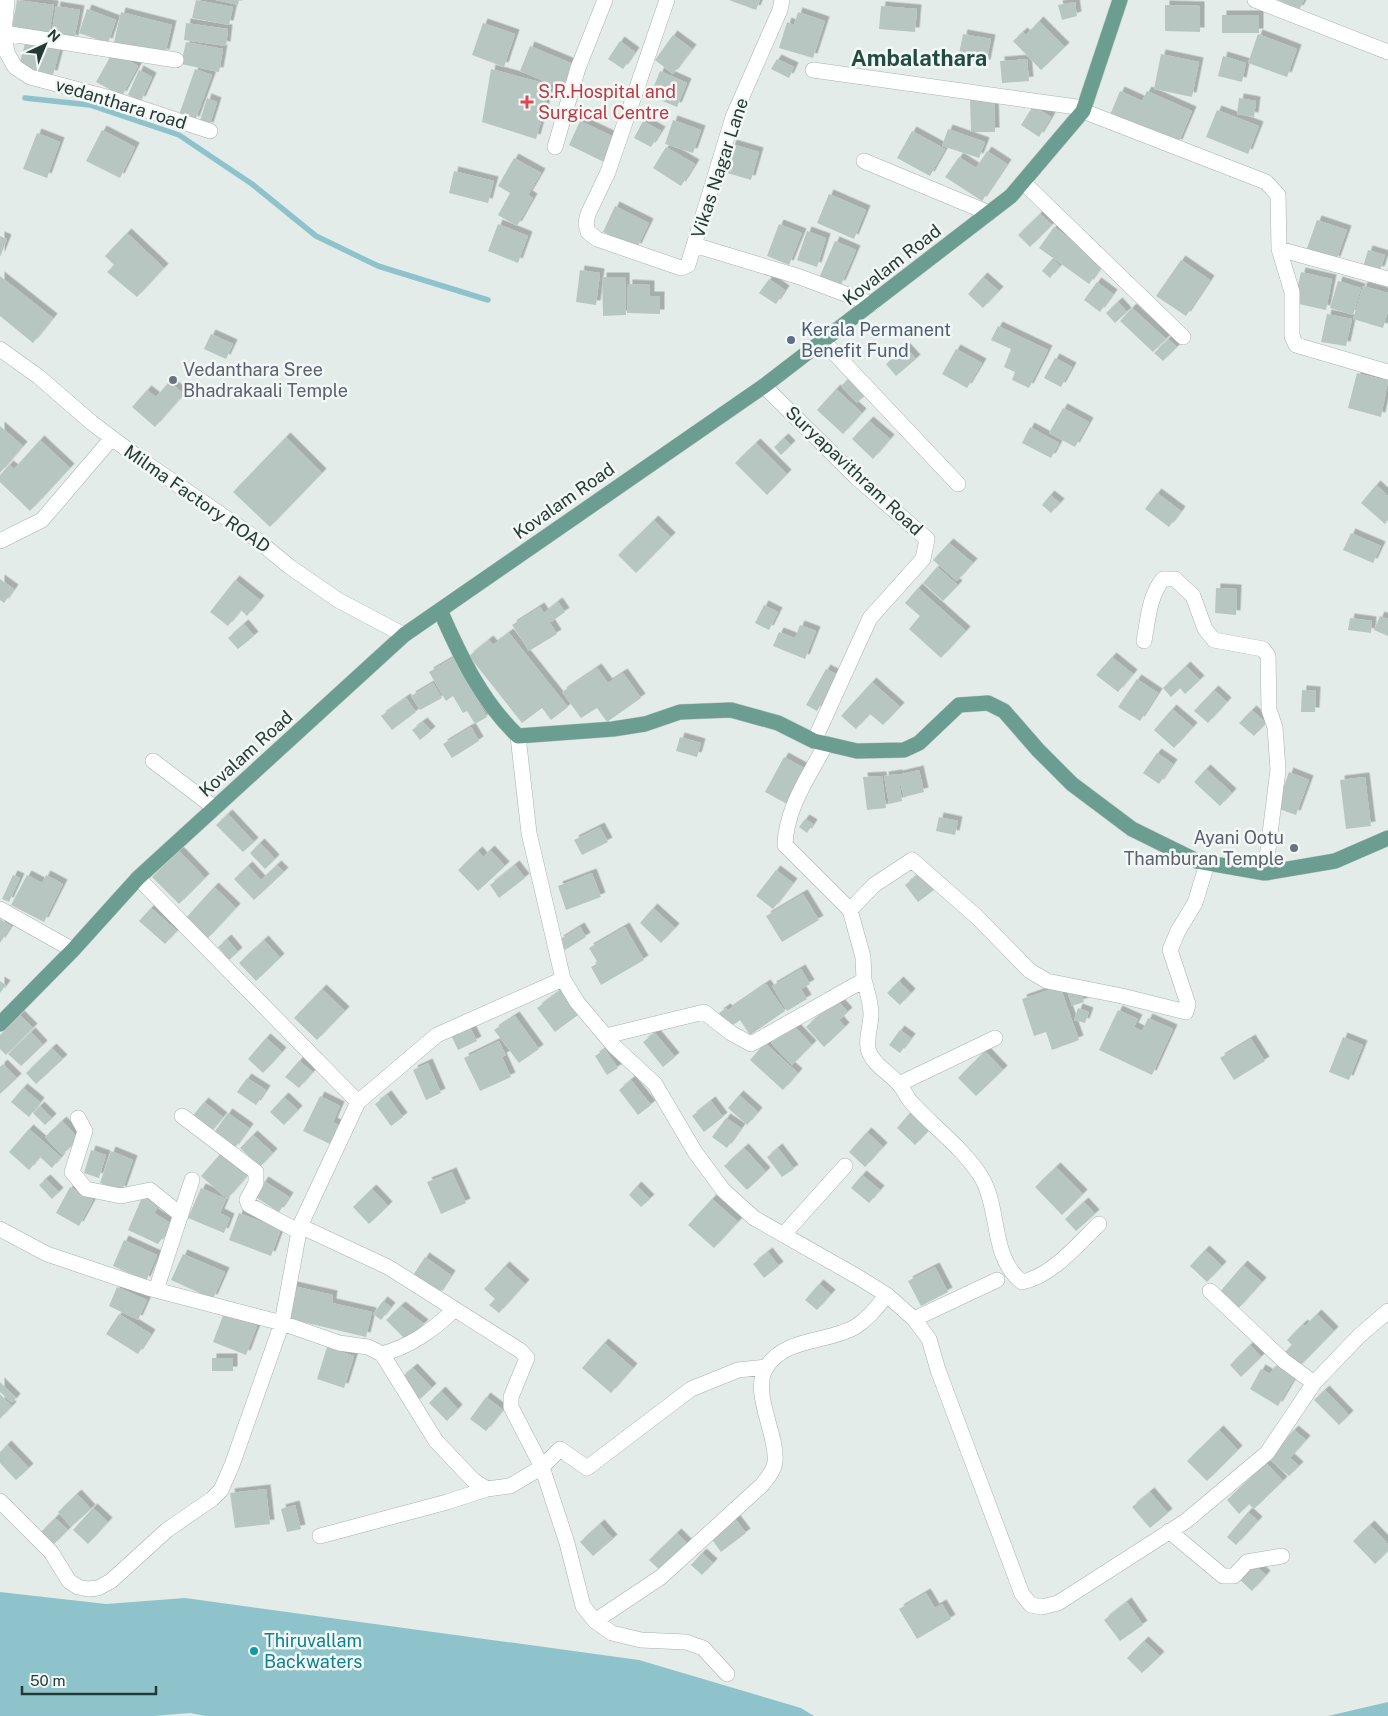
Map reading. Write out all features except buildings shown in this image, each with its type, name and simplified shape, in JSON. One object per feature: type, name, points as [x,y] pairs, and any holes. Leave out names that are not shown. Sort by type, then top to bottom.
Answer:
[{"type":"main road","name":"Kovalam Road","points":[[0,1024],[73,950],[138,878],[215,808],[250,773],[404,635],[764,386],[1011,196],[1084,109],[1120,0]]},
{"type":"main road","points":[[440,610],[461,658],[500,719],[518,736],[613,729],[645,724],[680,712],[731,710],[778,722],[820,742],[857,751],[904,750],[919,743],[959,705],[988,703],[1004,711],[1038,750],[1072,784],[1132,829],[1197,862],[1265,873],[1334,861],[1388,838]]},
{"type":"street","name":"vedanthara road","points":[[7,0],[4,33],[7,53],[15,67],[30,77],[110,98],[210,131]]},
{"type":"street","points":[[555,147],[578,68],[605,0]]},
{"type":"street","points":[[667,0],[608,172],[588,214],[586,223],[588,232],[598,239],[681,268],[688,265],[694,245]]},
{"type":"street","points":[[782,0],[792,0]]},
{"type":"street","name":"Vikas Nagar Lane","points":[[782,0],[733,117],[694,245],[800,277],[872,304]]},
{"type":"street","points":[[1255,0],[1388,52]]},
{"type":"street","points":[[4,33],[176,60]]},
{"type":"street","points":[[813,70],[1084,109],[1266,182],[1278,195],[1279,250],[1292,292],[1292,336],[1296,345],[1388,372]]},
{"type":"street","points":[[864,161],[989,213]]},
{"type":"street","points":[[1023,182],[1182,337]]},
{"type":"street","points":[[1279,250],[1388,279]]},
{"type":"street","points":[[824,341],[958,484]]},
{"type":"street","name":"Milma Factory ROAD","points":[[0,349],[39,378],[112,438],[251,535],[290,567],[338,600],[404,635]]},
{"type":"street","name":"Suryapavithram Road","points":[[764,386],[857,478],[927,539],[924,559],[870,618],[820,742]]},
{"type":"street","points":[[0,541],[42,520],[112,438]]},
{"type":"street","points":[[1144,640],[1157,585],[1162,579],[1175,579],[1192,596],[1205,629],[1214,640],[1263,649],[1268,656],[1269,710],[1275,727],[1278,770],[1265,873]]},
{"type":"street","points":[[518,736],[529,833],[563,979],[577,1002],[606,1036],[655,1084],[695,1152],[723,1190],[754,1218],[887,1295],[914,1319],[929,1339],[938,1370],[1000,1539],[1022,1594],[1031,1605],[1042,1607],[1058,1603],[1186,1521],[1267,1453],[1314,1383],[1359,1336],[1388,1311]]},
{"type":"street","points":[[820,742],[792,810],[785,845],[850,910],[863,957],[864,980],[871,1013],[869,1052],[876,1063],[899,1084],[910,1101],[939,1127],[970,1162],[983,1181],[993,1207],[1004,1260],[1013,1275],[1022,1282],[1032,1280],[1055,1265],[1099,1224]]},
{"type":"street","points":[[153,761],[215,808]]},
{"type":"street","points":[[850,910],[874,885],[912,860],[976,917],[1030,971],[1047,981],[1122,996],[1186,1012],[1188,1004],[1170,950],[1178,931],[1195,904],[1207,864]]},
{"type":"street","points":[[138,878],[358,1102]]},
{"type":"street","points":[[0,909],[73,950]]},
{"type":"street","points":[[0,1501],[52,1552],[69,1581],[78,1587],[88,1589],[98,1588],[111,1581],[167,1530],[212,1499],[220,1490],[232,1465],[282,1323],[299,1228],[358,1102],[437,1034],[563,979]]},
{"type":"street","points":[[606,1036],[704,1012],[731,1033],[751,1044],[864,980]]},
{"type":"street","points":[[899,1084],[995,1038]]},
{"type":"street","points":[[182,1116],[256,1172],[256,1183],[247,1200],[249,1205],[388,1267],[454,1310],[516,1346],[527,1358],[512,1396],[511,1406],[542,1467],[567,1543],[583,1606],[595,1622],[612,1633],[640,1640],[686,1642],[703,1648],[727,1674]]},
{"type":"street","points":[[78,1118],[84,1131],[72,1172],[86,1189],[121,1196],[150,1190],[181,1215]]},
{"type":"street","points":[[784,1234],[846,1166]]},
{"type":"street","points":[[156,1290],[192,1180]]},
{"type":"street","points":[[0,1229],[47,1254],[156,1290],[282,1323],[339,1343],[368,1347],[382,1354],[436,1441],[473,1480],[487,1489]]},
{"type":"street","points":[[914,1319],[997,1280]]},
{"type":"street","points":[[1210,1291],[1284,1361],[1314,1383]]},
{"type":"street","points":[[595,1622],[661,1577],[762,1485],[771,1473],[775,1462],[763,1398],[762,1379],[766,1367],[781,1353],[811,1340],[853,1328],[868,1318],[887,1295]]},
{"type":"street","points":[[382,1354],[401,1348],[436,1327],[454,1310]]},
{"type":"street","points":[[320,1536],[447,1502],[487,1489],[510,1486],[542,1467],[560,1449],[587,1468],[691,1389],[738,1370],[766,1367]]},
{"type":"street","points":[[1169,1531],[1223,1576],[1234,1576],[1247,1562],[1282,1556]]},
{"type":"water","points":[[0,1592],[106,1604],[185,1598],[639,1660],[801,1708],[814,1716],[206,1716],[190,1713],[154,1716],[0,1716]]},
{"type":"water","points":[[1388,1702],[1388,1716],[1328,1716]]},
{"type":"waterway","points":[[25,98],[90,105],[179,135],[252,184],[316,236],[378,266],[488,300]]},
{"type":"place","name":"S.R.Hospital and Surgical Centre","points":[[527,102]]},
{"type":"place","name":"Kerala Permanent Benefit Fund","points":[[791,340]]},
{"type":"place","name":"Vedanthara Sree Bhadrakaali Temple","points":[[173,380]]},
{"type":"place","name":"Ayani Ootu Thamburan Temple","points":[[1294,848]]},
{"type":"place","name":"Thiruvallam Backwaters","points":[[254,1651]]},
{"type":"district","name":"Ambalathara","points":[[919,58]]}]
